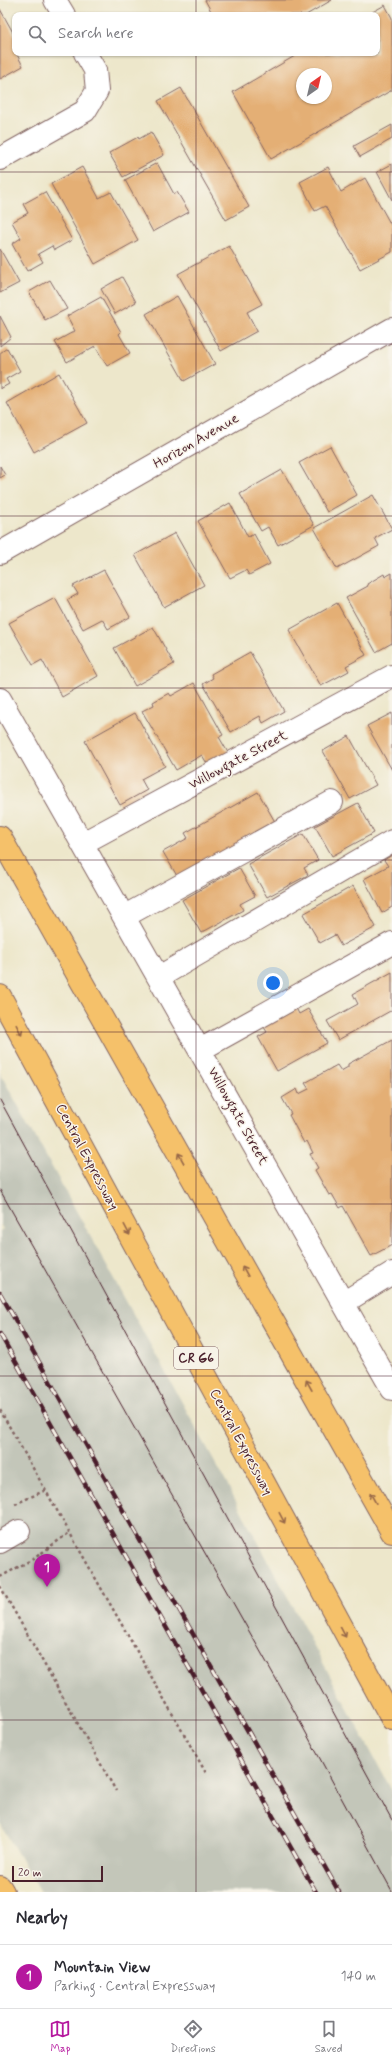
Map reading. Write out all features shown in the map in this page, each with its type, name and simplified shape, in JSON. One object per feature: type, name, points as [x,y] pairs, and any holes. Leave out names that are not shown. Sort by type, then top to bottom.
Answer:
[{"type":"main road","points":[[0,837],[392,1532]]},
{"type":"main road","name":"Central Expressway","points":[[0,996],[392,1720]]},
{"type":"main road","points":[[0,1886],[3,1892]]},
{"type":"street","points":[[55,0],[62,12]]},
{"type":"street","points":[[0,159],[85,111],[98,91],[95,70],[87,56]]},
{"type":"street","name":"Horizon Avenue","points":[[0,553],[392,329]]},
{"type":"street","name":"Willowgate Street","points":[[83,843],[392,676]]},
{"type":"street","name":"Willowgate Street","points":[[0,698],[392,1389]]},
{"type":"street","points":[[125,916],[332,802]]},
{"type":"street","points":[[159,977],[392,841]]},
{"type":"street","points":[[200,1050],[392,943]]},
{"type":"street","points":[[343,1302],[392,1273]]},
{"type":"street","points":[[0,1542],[19,1532]]},
{"type":"path","points":[[0,1410],[206,1773]]},
{"type":"path","points":[[12,1505],[46,1490]]},
{"type":"path","points":[[0,1577],[33,1559],[69,1532]]},
{"type":"path","points":[[0,1586],[116,1791]]},
{"type":"shaded area","points":[[0,1073],[215,1462],[392,1791],[392,1892],[40,1892],[0,1823],[0,1231],[3,1229],[0,1224]]},
{"type":"building","points":[[205,0],[332,0],[311,12],[211,12]]},
{"type":"building","points":[[385,5],[392,18],[392,90],[271,159],[233,92],[295,56],[380,56],[380,12],[372,12]]},
{"type":"building","points":[[0,9],[12,31],[12,56],[18,56],[23,66],[0,79]]},
{"type":"building","points":[[181,88],[249,207],[226,220],[158,101]]},
{"type":"building","points":[[392,125],[392,139],[360,157],[354,146]]},
{"type":"building","points":[[151,132],[164,155],[123,177],[109,153],[138,137],[139,139]]},
{"type":"building","points":[[157,163],[174,194],[177,192],[189,212],[153,232],[125,180]]},
{"type":"building","points":[[392,164],[392,200],[377,172]]},
{"type":"building","points":[[82,167],[99,198],[111,192],[138,240],[95,264],[51,184]]},
{"type":"building","points":[[328,167],[341,192],[365,178],[392,227],[392,252],[360,269],[325,206],[315,211],[300,182]]},
{"type":"building","points":[[45,192],[72,240],[54,250],[52,246],[38,254],[43,262],[27,271],[12,244],[21,238],[12,222],[28,213],[23,204]]},
{"type":"building","points":[[229,246],[262,304],[247,312],[257,331],[221,351],[178,274]]},
{"type":"building","points":[[0,249],[19,283],[0,293]]},
{"type":"building","points":[[122,277],[136,302],[115,314],[101,289]]},
{"type":"building","points":[[50,280],[67,309],[45,320],[29,292]]},
{"type":"building","points":[[177,296],[215,364],[184,381],[146,314]]},
{"type":"building","points":[[101,297],[121,332],[119,334],[130,353],[107,366],[95,346],[67,362],[55,342],[75,331],[67,316]]},
{"type":"building","points":[[0,316],[11,337],[0,346]]},
{"type":"building","points":[[7,348],[20,371],[6,379],[9,384],[0,389],[0,353]]},
{"type":"building","points":[[59,373],[87,423],[34,452],[7,403]]},
{"type":"building","points":[[330,446],[357,495],[327,512],[299,463]]},
{"type":"building","points":[[0,466],[5,475],[0,478]]},
{"type":"building","points":[[282,470],[314,525],[278,545],[268,527],[261,531],[240,494]]},
{"type":"building","points":[[373,495],[392,529],[375,538],[379,546],[337,569],[314,528]]},
{"type":"building","points":[[230,503],[248,537],[254,534],[270,564],[249,575],[246,570],[230,578],[198,521]]},
{"type":"building","points":[[175,533],[204,585],[164,607],[135,555]]},
{"type":"building","points":[[104,570],[130,617],[108,629],[102,619],[83,629],[67,600],[78,594],[73,586]]},
{"type":"building","points":[[392,573],[392,643],[376,652],[346,598],[368,586],[367,584],[384,574],[385,577]]},
{"type":"building","points":[[55,598],[98,676],[62,697],[42,660],[33,665],[9,623]]},
{"type":"building","points":[[337,603],[366,655],[346,666],[349,671],[321,686],[289,630]]},
{"type":"building","points":[[153,627],[174,664],[135,686],[114,648]]},
{"type":"building","points":[[250,652],[284,711],[263,723],[260,716],[231,732],[203,684],[213,678],[211,674]]},
{"type":"building","points":[[194,683],[223,735],[219,737],[230,756],[209,767],[202,755],[176,770],[142,711],[154,705],[153,702],[169,693],[171,696]]},
{"type":"building","points":[[135,713],[165,766],[141,779],[147,790],[120,805],[85,741]]},
{"type":"building","points":[[392,713],[392,770],[367,726]]},
{"type":"building","points":[[349,736],[376,785],[350,799],[323,751]]},
{"type":"building","points":[[258,792],[278,827],[180,881],[163,852],[188,838],[185,833]]},
{"type":"building","points":[[358,803],[374,833],[332,856],[315,826]]},
{"type":"building","points":[[303,834],[318,860],[304,868],[308,875],[267,897],[248,864]]},
{"type":"building","points":[[392,855],[392,907],[382,913],[364,879],[388,866],[384,860]]},
{"type":"building","points":[[239,868],[255,896],[240,904],[243,910],[201,933],[182,900]]},
{"type":"building","points":[[353,886],[376,927],[341,946],[335,935],[320,943],[303,914]]},
{"type":"building","points":[[392,972],[392,1010],[338,1040],[327,1021],[358,1004],[353,994]]},
{"type":"building","points":[[295,1006],[299,1014],[308,1009],[327,1043],[277,1071],[258,1037],[267,1032],[262,1024]]},
{"type":"building","points":[[392,1040],[392,1245],[371,1256],[343,1206],[340,1208],[332,1194],[329,1195],[315,1170],[318,1168],[310,1154],[313,1153],[307,1141],[304,1143],[282,1098],[297,1089],[299,1094],[309,1089],[305,1083],[337,1065],[341,1071],[348,1067],[348,1064]]},
{"type":"tram line","points":[[0,1100],[392,1820]]},
{"type":"tram line","points":[[0,1190],[293,1709],[392,1891]]},
{"type":"railway","points":[[0,1293],[339,1892]]},
{"type":"railway","points":[[0,1334],[316,1892]]},
{"type":"place","name":"Mountain View","points":[[47,1587]]}]
